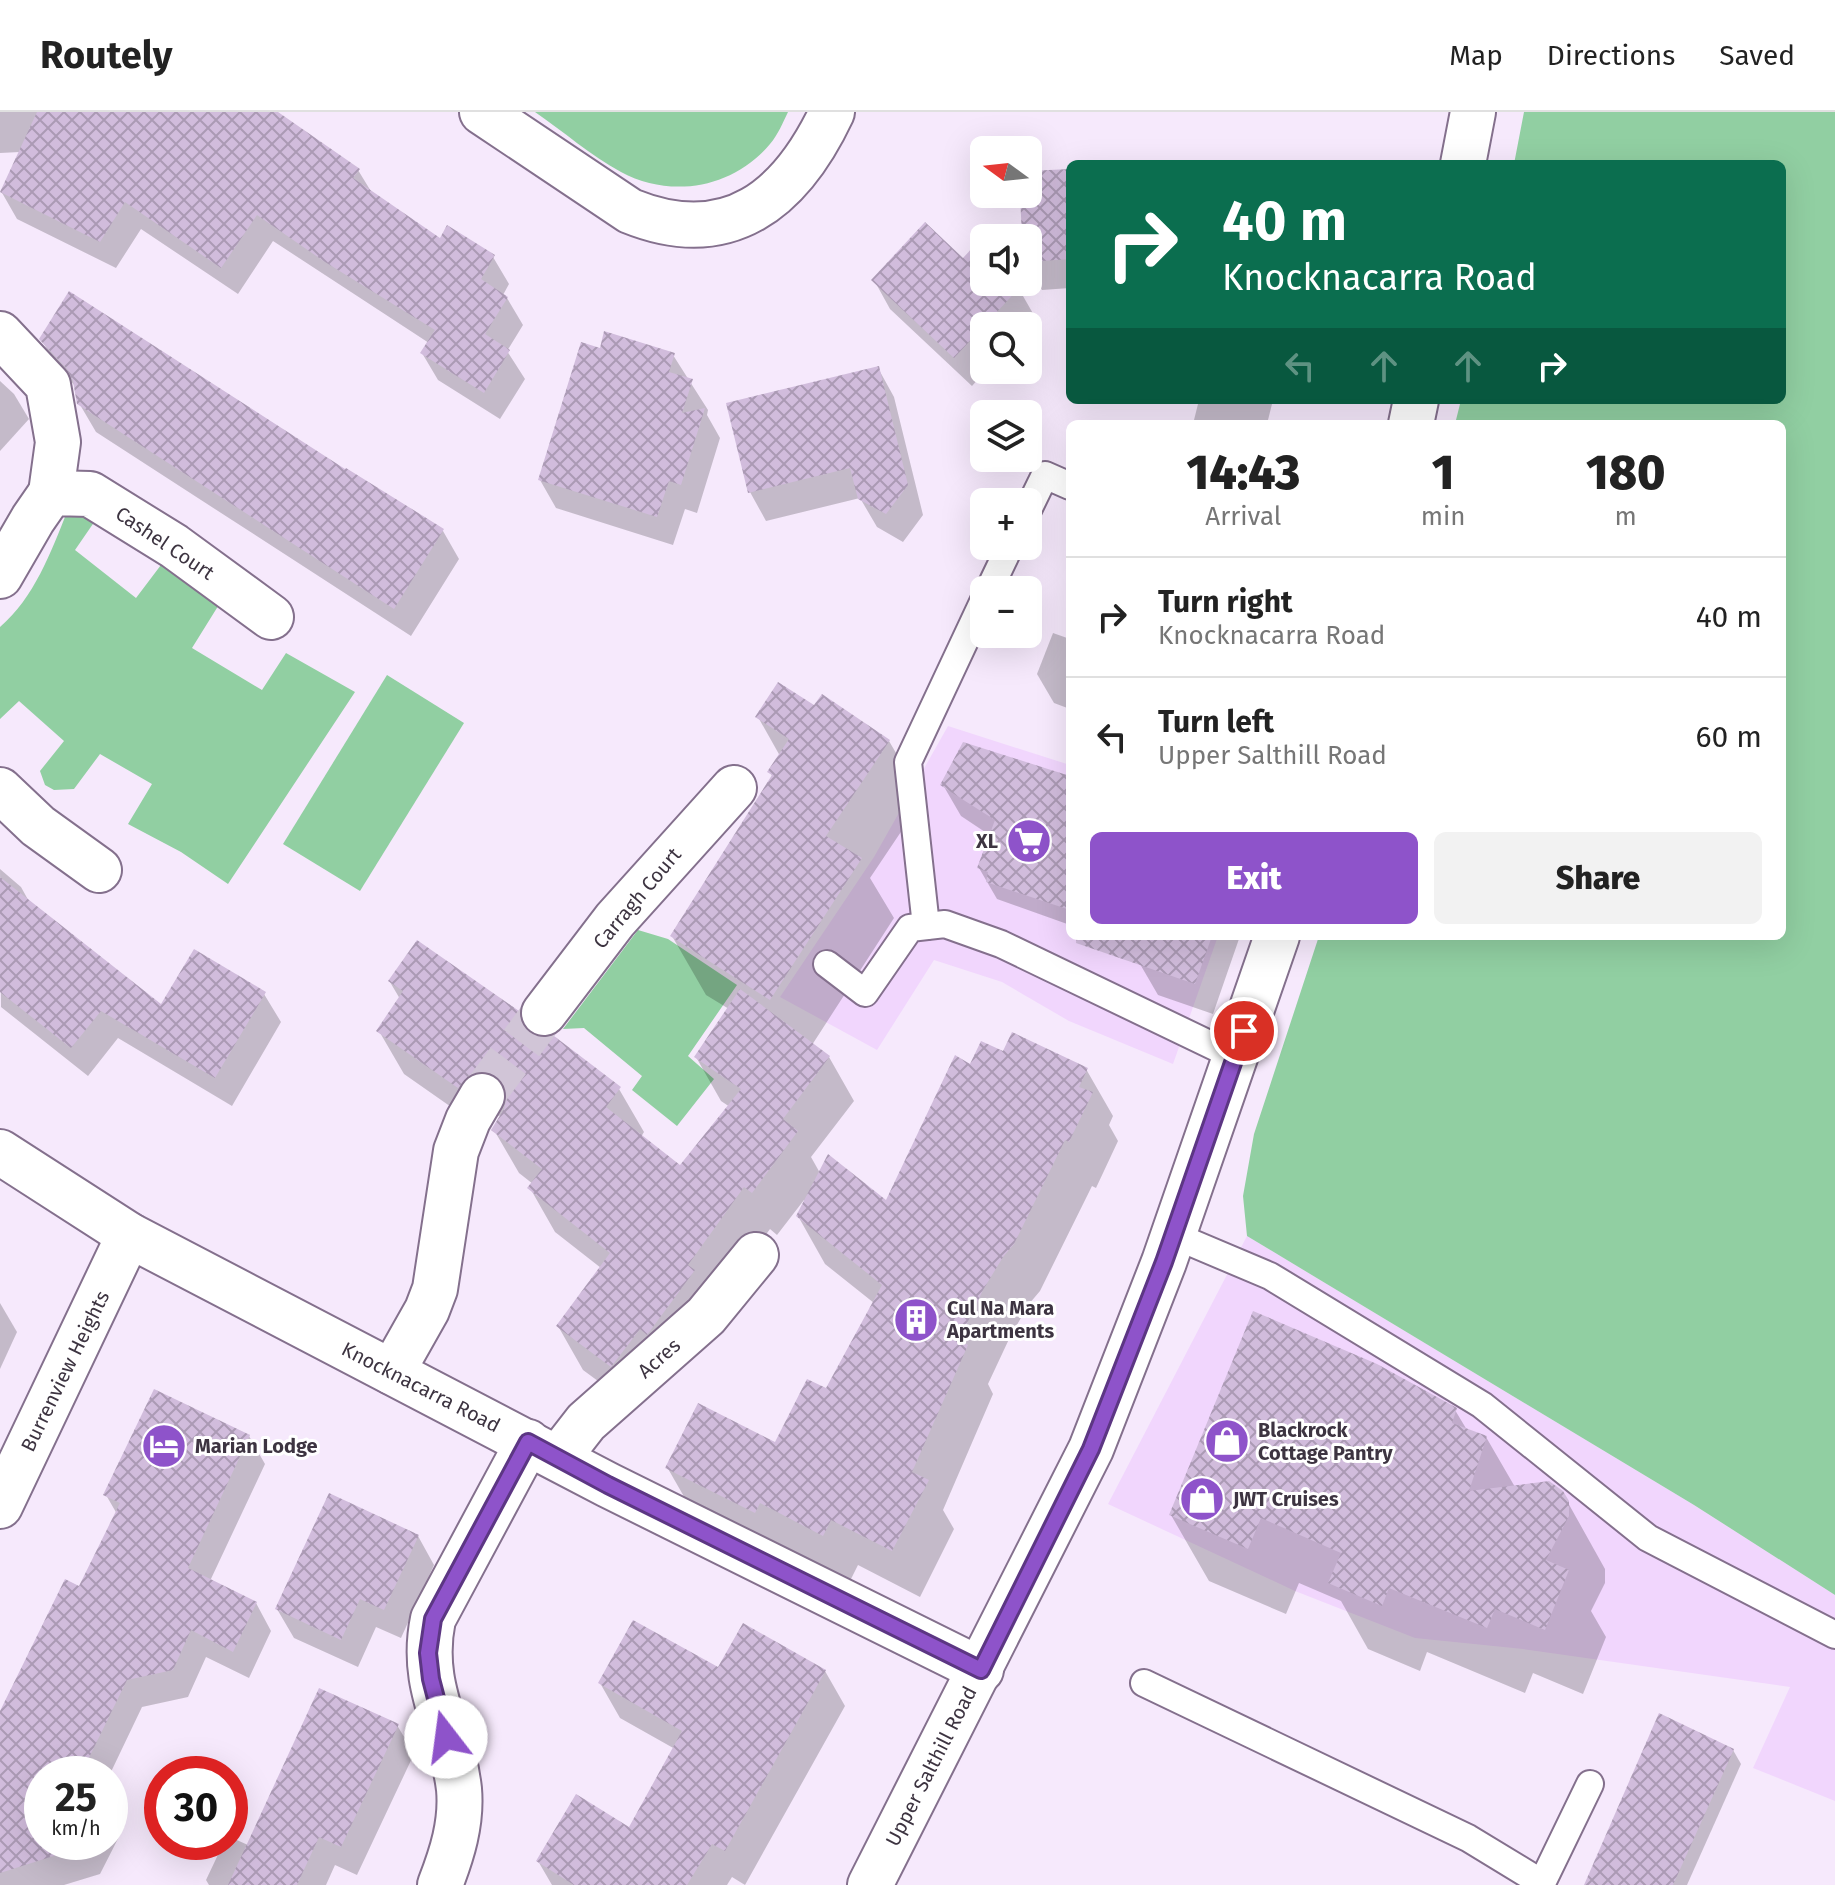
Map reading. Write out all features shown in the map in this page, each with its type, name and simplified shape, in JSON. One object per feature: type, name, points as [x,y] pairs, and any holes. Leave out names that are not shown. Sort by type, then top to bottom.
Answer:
[{"type":"street","points":[[482,112],[630,211],[652,220],[674,223],[731,220],[764,204],[818,142],[832,112]]},
{"type":"street","points":[[1464,160],[1473,112]]},
{"type":"street","points":[[0,334],[48,385],[58,442],[51,493],[0,576]]},
{"type":"street","name":"Cashel Court","points":[[51,493],[90,494],[174,546],[271,617]]},
{"type":"street","name":"Carragh Court","points":[[544,1013],[615,920],[734,788]]},
{"type":"street","points":[[0,790],[38,826],[99,870]]},
{"type":"street","name":"Upper Salthill Road","points":[[870,1885],[1091,1449],[1173,1235],[1276,940]]},
{"type":"street","points":[[392,1372],[427,1310],[435,1289],[456,1151],[482,1096]]},
{"type":"street","name":"Knocknacarra Road","points":[[0,1152],[129,1235],[543,1450],[981,1670]]},
{"type":"street","name":"Burrenview Heights","points":[[0,1506],[129,1235]]},
{"type":"street","name":"Acres","points":[[440,1885],[456,1837],[460,1813],[459,1788],[431,1679],[428,1653],[432,1628],[454,1579],[543,1450],[586,1422],[706,1316],[756,1255]]},
{"type":"lane","points":[[1039,488],[1045,475],[1066,484]]},
{"type":"lane","points":[[926,926],[908,762],[970,630]]},
{"type":"lane","points":[[827,964],[865,993],[910,928],[945,924],[1001,944],[1236,1057]]},
{"type":"lane","points":[[1173,1235],[1270,1276],[1482,1405],[1648,1538],[1835,1635]]},
{"type":"lane","points":[[1144,1683],[1468,1838],[1541,1884],[1590,1784]]},
{"type":"shaded area","points":[[948,726],[1066,764],[1066,940],[1217,940],[1173,1064],[1069,1021],[1002,982],[934,960],[877,1050],[780,997],[874,857]]},
{"type":"shaded area","points":[[1247,1236],[1694,1505],[1835,1595],[1835,1801],[1753,1768],[1790,1687],[1523,1649],[1415,1638],[1295,1591],[1108,1504]]},
{"type":"green space","points":[[535,112],[788,112],[770,144],[738,171],[700,185],[680,187],[640,180],[621,172]]},
{"type":"green space","points":[[1524,112],[1835,112],[1835,1595],[1694,1505],[1247,1236],[1243,1196],[1254,1134],[1318,940],[1786,940],[1786,420],[1456,420],[1460,404],[1786,404],[1786,160],[1515,160]]},
{"type":"green space","points":[[67,512],[97,518],[75,550],[136,598],[164,561],[220,603],[192,648],[262,690],[286,653],[355,692],[228,884],[181,852],[128,824],[152,784],[100,754],[74,789],[54,790],[45,785],[40,771],[64,741],[19,701],[0,719],[0,627],[32,588]]},
{"type":"green space","points":[[387,675],[464,723],[360,891],[283,844]]},
{"type":"green space","points":[[638,930],[668,939],[737,985],[688,1056],[714,1079],[677,1126],[632,1090],[642,1076],[584,1028],[563,1029]]},
{"type":"building","points":[[37,112],[278,112],[360,169],[353,178],[440,238],[447,225],[495,255],[481,279],[508,297],[485,334],[510,350],[484,393],[420,353],[435,330],[325,262],[257,215],[221,268],[125,202],[100,242],[0,192]]},
{"type":"building","points":[[1066,169],[1066,259],[1042,261],[1042,224],[1021,224],[1021,208],[1042,208],[1042,170]]},
{"type":"building","points":[[925,222],[963,258],[970,250],[970,296],[1012,296],[997,312],[970,312],[970,341],[954,358],[871,280]]},
{"type":"building","points":[[69,291],[444,529],[394,609],[77,404],[73,381],[67,369],[39,339]]},
{"type":"building","points":[[604,331],[675,353],[669,372],[693,379],[682,413],[705,408],[681,485],[669,481],[657,517],[538,480],[581,342],[600,348]]},
{"type":"building","points":[[879,366],[908,485],[886,514],[858,499],[850,468],[748,493],[726,403]]},
{"type":"building","points":[[778,682],[814,705],[822,694],[890,740],[826,836],[862,858],[770,1000],[670,936],[772,775],[767,772],[789,739],[755,717]]},
{"type":"building","name":"XL","points":[[963,742],[1066,775],[1066,909],[986,882],[988,872],[977,868],[995,820],[940,785]]},
{"type":"building","points":[[0,877],[161,1004],[194,949],[266,992],[215,1078],[101,1011],[71,1048],[0,992]]},
{"type":"building","points":[[417,940],[519,1011],[521,1023],[530,1033],[542,1038],[554,1036],[621,1087],[606,1107],[680,1165],[741,1089],[694,1057],[740,989],[830,1056],[783,1119],[798,1131],[752,1193],[744,1187],[688,1265],[695,1270],[647,1335],[640,1329],[611,1367],[556,1326],[610,1253],[527,1188],[542,1169],[491,1130],[504,1109],[507,1097],[503,1083],[494,1074],[481,1071],[469,1075],[458,1088],[376,1031],[403,991],[388,981]]},
{"type":"building","points":[[1076,940],[1211,940],[1195,984],[1076,943]]},
{"type":"building","points":[[1012,1032],[1088,1068],[1079,1087],[1093,1092],[1069,1142],[1065,1140],[1014,1244],[983,1290],[959,1340],[968,1345],[912,1472],[929,1480],[892,1551],[831,1520],[823,1536],[760,1503],[755,1513],[665,1468],[698,1403],[775,1442],[807,1379],[826,1388],[882,1285],[796,1216],[828,1154],[886,1200],[955,1055],[970,1064],[981,1041],[1003,1051]]},
{"type":"building","points":[[1253,1311],[1377,1364],[1457,1408],[1452,1423],[1487,1436],[1469,1491],[1549,1481],[1563,1491],[1569,1501],[1569,1516],[1546,1560],[1569,1570],[1545,1630],[1495,1609],[1487,1628],[1389,1588],[1382,1606],[1328,1583],[1341,1553],[1261,1518],[1248,1549],[1169,1515]]},
{"type":"building","points":[[154,1389],[250,1435],[188,1568],[257,1602],[233,1652],[191,1630],[173,1670],[127,1680],[90,1756],[24,1756],[24,1860],[41,1860],[0,1873],[0,1711],[65,1579],[79,1586],[120,1503],[103,1495]]},
{"type":"building","points":[[329,1493],[419,1535],[384,1610],[360,1599],[341,1640],[275,1609]]},
{"type":"building","points":[[633,1620],[718,1667],[743,1623],[826,1670],[725,1851],[712,1844],[687,1885],[574,1885],[536,1861],[576,1794],[629,1827],[682,1731],[598,1683]]},
{"type":"building","points":[[319,1688],[399,1724],[341,1847],[319,1837],[297,1885],[228,1885],[240,1860],[248,1860],[248,1842]]},
{"type":"building","points":[[1659,1713],[1734,1749],[1673,1885],[1584,1885]]},
{"type":"tunnel","points":[[482,1096],[544,1013]]},
{"type":"place","name":"XL","points":[[1029,841]]},
{"type":"place","name":"Cul Na Mara Apartments","points":[[916,1320]]},
{"type":"place","name":"Blackrock Cottage Pantry","points":[[1227,1441]]},
{"type":"place","name":"Marian Lodge","points":[[164,1446]]},
{"type":"place","name":"JWT Cruises","points":[[1202,1499]]},
{"type":"route","points":[[446,1737],[431,1679],[428,1653],[433,1619],[528,1442],[608,1485],[981,1670],[1091,1449],[1164,1262],[1244,1031]]}]
